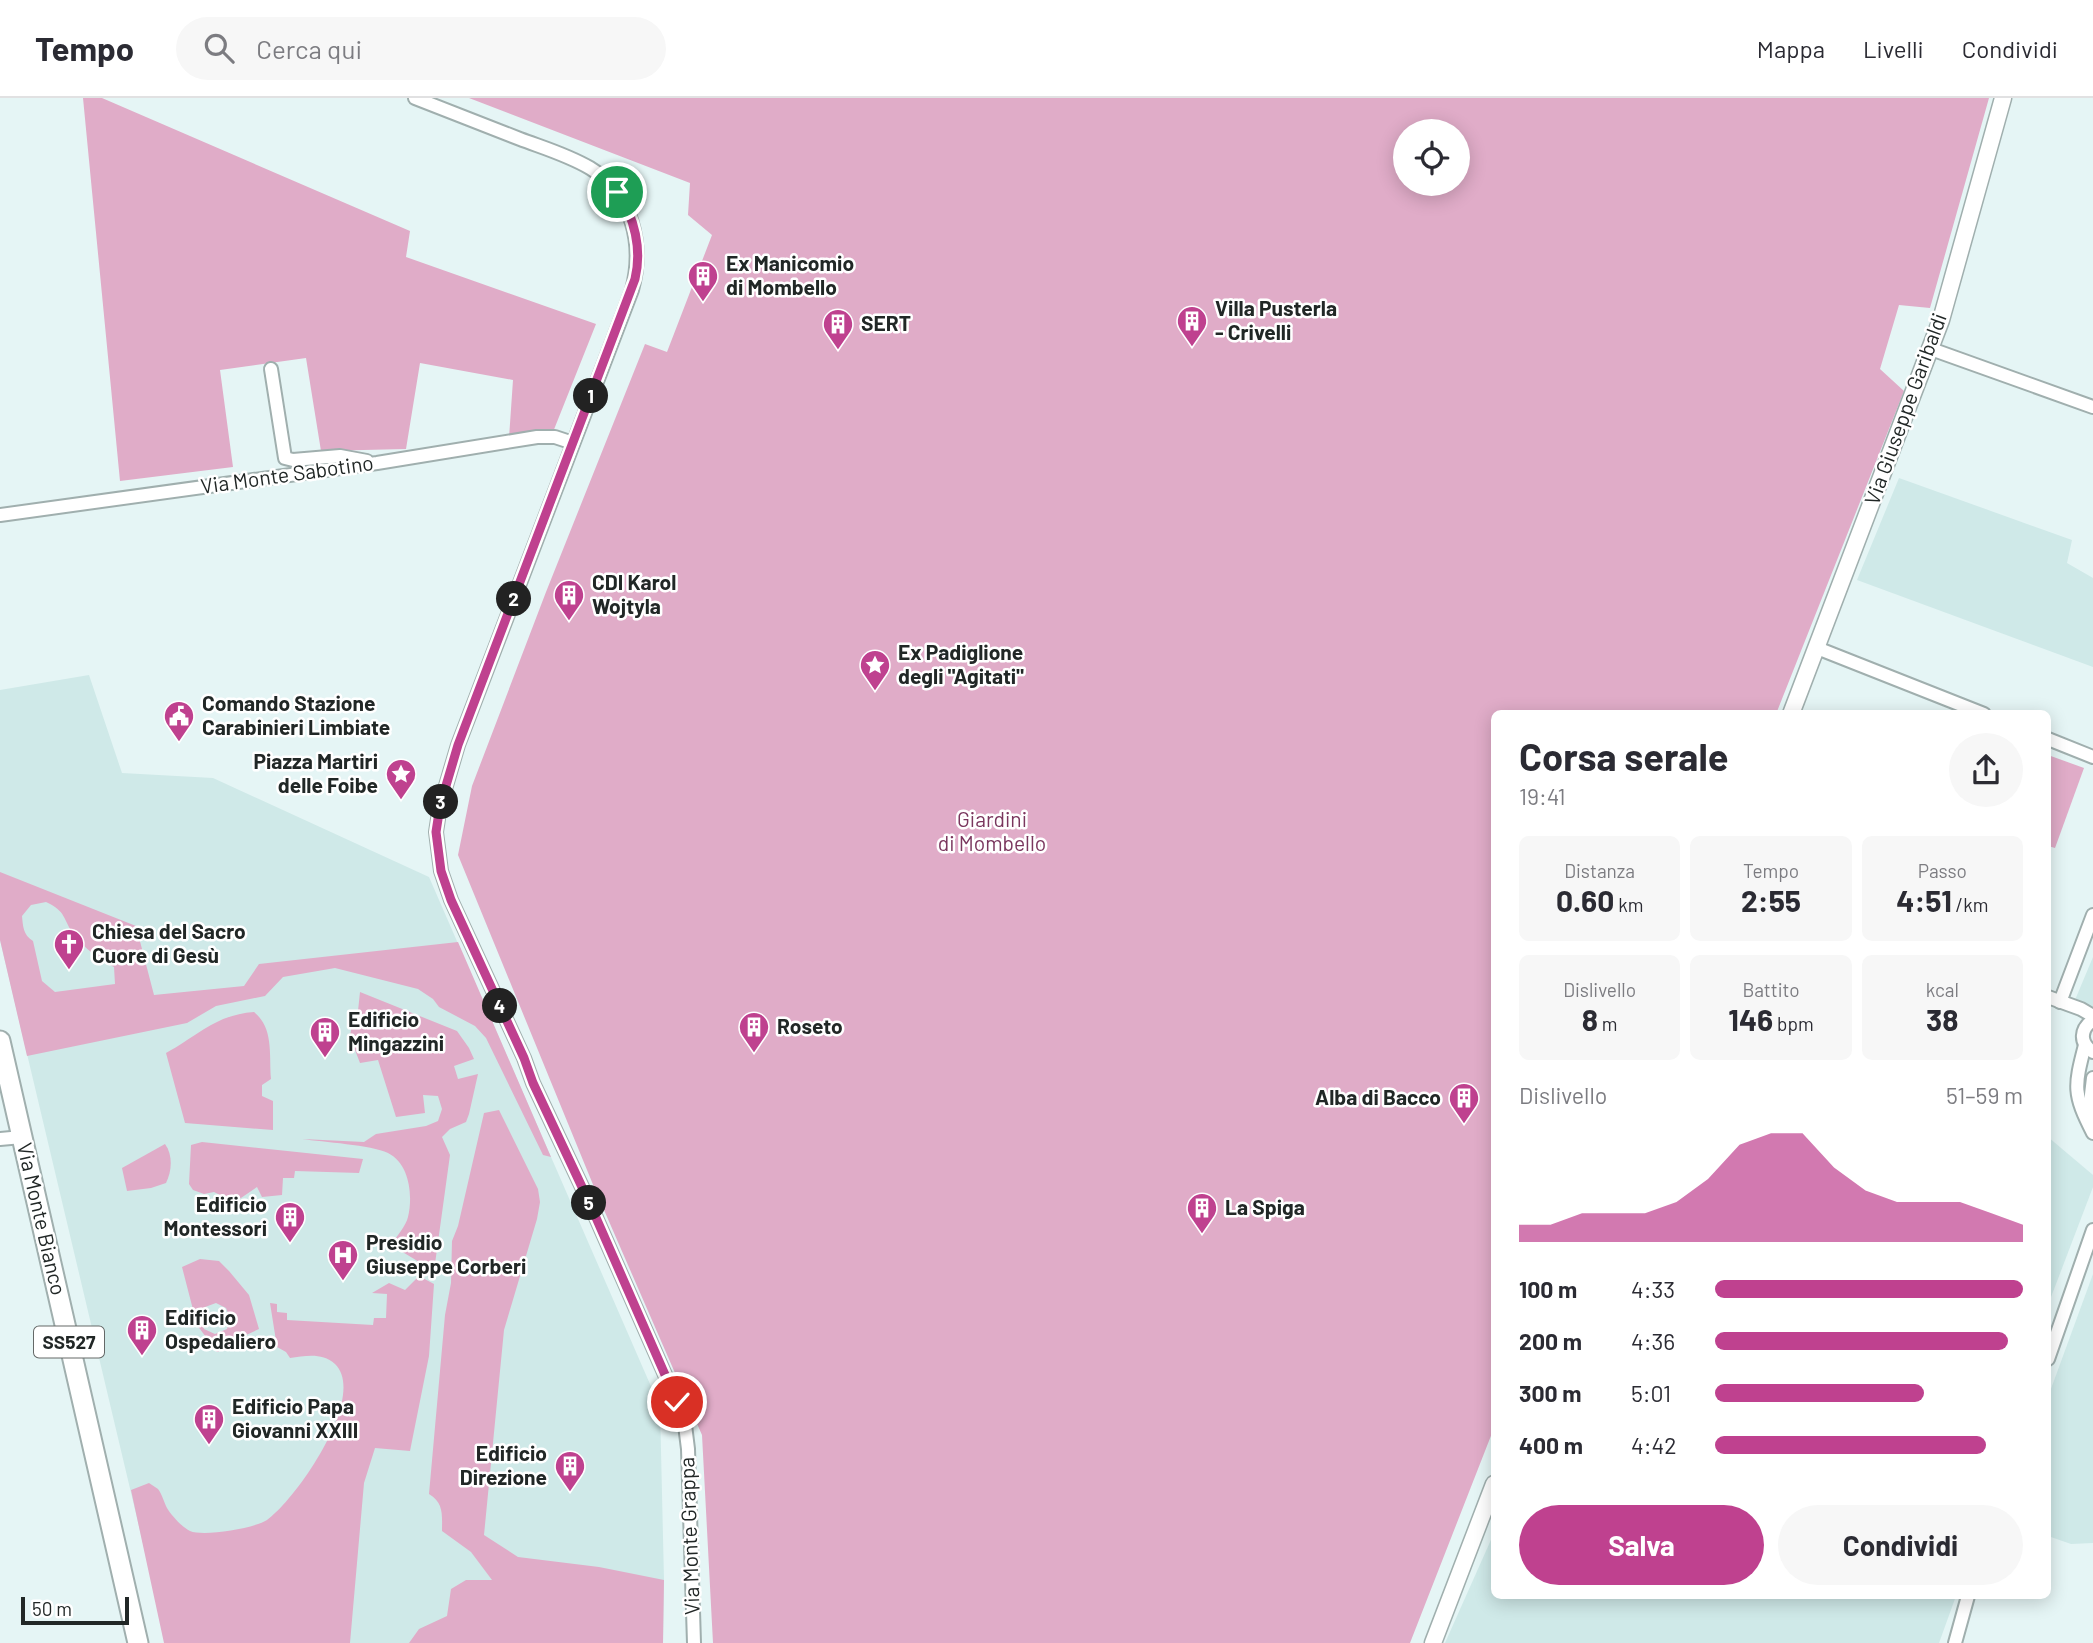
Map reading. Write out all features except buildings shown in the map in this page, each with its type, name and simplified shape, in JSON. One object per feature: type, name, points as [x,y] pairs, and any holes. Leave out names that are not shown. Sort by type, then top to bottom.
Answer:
[{"type":"main road","name":"Via Monte Bianco","points":[[0,1041],[138,1643]]},
{"type":"street","name":"Via Monte Grappa","points":[[415,98],[582,163],[596,172],[620,197],[628,212],[636,239],[636,274],[625,309],[458,745],[440,806],[436,832],[441,871],[451,900],[595,1216],[685,1425],[694,1643]]},
{"type":"street","name":"Via Giuseppe Garibaldi","points":[[1793,710],[1941,320],[2003,98]]},
{"type":"street","points":[[1930,349],[2093,407]]},
{"type":"street","points":[[271,369],[285,458],[293,460],[340,456],[377,463]]},
{"type":"street","name":"Via Monte Sabotino","points":[[0,515],[377,463],[548,436],[573,443]]},
{"type":"street","points":[[1817,648],[1974,710]]},
{"type":"street","points":[[2051,740],[2093,757]]},
{"type":"street","points":[[2058,1001],[2093,915]]},
{"type":"street","points":[[2058,1001],[2081,1009],[2093,1018],[2083,1031]]},
{"type":"street","points":[[2058,1001],[2079,1019],[2083,1041],[2089,1049],[2077,1078],[2077,1097],[2093,1133]]},
{"type":"street","points":[[2093,1078],[2090,1103],[2093,1117]]},
{"type":"street","points":[[0,1139],[22,1137]]},
{"type":"street","points":[[2051,1350],[2093,1230]]},
{"type":"street","points":[[1433,1643],[1491,1492]]},
{"type":"street","points":[[1955,1643],[1967,1599]]},
{"type":"shaded area","points":[[1899,478],[2072,540],[2067,563],[2093,578],[2093,667],[1857,580]]},
{"type":"shaded area","name":"Presidio Giuseppe Corberi","points":[[89,675],[122,773],[213,778],[429,877],[660,1407],[663,1643],[165,1643],[0,940],[0,690]]},
{"type":"shaded area","points":[[2093,957],[2093,1007],[2075,1000]]},
{"type":"shaded area","points":[[2051,1140],[2093,1175],[2093,1187],[2051,1297]]},
{"type":"shaded area","points":[[2093,1274],[2093,1543],[2071,1544],[2051,1537],[2051,1389]]},
{"type":"shaded area","points":[[1491,1540],[1491,1599],[1955,1599],[1939,1643],[1445,1643]]},
{"type":"green space","points":[[83,98],[102,98],[410,231],[406,257],[596,324],[553,432],[509,438],[513,380],[420,363],[406,449],[321,451],[306,358],[220,370],[233,467],[120,481]]},
{"type":"green space","name":"Giardini di Mombello","points":[[469,98],[1989,98],[1930,308],[1899,305],[1880,369],[1904,391],[1778,710],[1491,710],[1491,1436],[1410,1643],[713,1643],[702,1435],[594,1187],[458,855],[472,786],[645,344],[667,352],[712,235],[688,215],[690,183]]},
{"type":"green space","points":[[2051,756],[2084,768],[2055,848],[2051,847]]},
{"type":"green space","points":[[0,872],[136,926],[154,995],[244,986],[259,964],[458,942],[551,1157],[543,1155],[486,1038],[475,1026],[439,1007],[433,999],[418,989],[335,968],[283,977],[265,996],[216,1006],[187,1023],[27,1056],[0,940]],"holes":[[[46,902],[61,912],[82,944],[114,967],[115,984],[55,992],[42,981],[33,941],[25,933],[22,916],[31,905]]]},
{"type":"green space","points":[[360,992],[457,1031],[474,1059],[454,1066],[458,1079],[478,1074],[466,1122],[450,1129],[442,1137],[450,1155],[434,1271],[391,1245],[407,1220],[410,1200],[408,1181],[395,1158],[370,1148],[302,1139],[364,1142],[376,1134],[426,1126],[438,1121],[442,1109],[438,1096],[423,1095],[425,1113],[396,1117],[378,1060],[360,1063],[350,1037],[352,1022],[358,1011]]},
{"type":"green space","points":[[254,1012],[268,1034],[271,1079],[262,1085],[262,1096],[273,1101],[273,1130],[185,1123],[166,1053],[228,1017]]},
{"type":"green space","points":[[499,1110],[538,1189],[540,1202],[504,1330],[484,1535],[518,1557],[599,1567],[664,1580],[663,1643],[409,1643],[419,1629],[447,1616],[451,1589],[466,1580],[492,1580],[471,1552],[442,1531],[440,1505],[429,1494],[445,1315],[451,1283],[452,1241],[458,1226],[484,1113]]},
{"type":"green space","points":[[202,1142],[363,1159],[359,1173],[295,1171],[294,1178],[283,1178],[282,1195],[262,1197],[257,1187],[238,1200],[214,1192],[204,1194],[193,1190],[189,1184],[191,1145]]},
{"type":"green space","points":[[165,1144],[171,1163],[166,1183],[127,1191],[122,1168]]},
{"type":"green space","points":[[200,1259],[219,1261],[249,1295],[259,1329],[244,1336],[239,1344],[217,1352],[197,1325],[182,1267]],"holes":[[[216,1303],[226,1308],[230,1318],[227,1329],[215,1334],[204,1329],[200,1317],[205,1307]]]},
{"type":"green space","points":[[419,1276],[434,1284],[429,1356],[410,1451],[375,1448],[364,1483],[350,1643],[164,1643],[131,1490],[149,1483],[158,1489],[177,1521],[197,1533],[229,1531],[267,1520],[294,1492],[324,1446],[336,1422],[342,1399],[343,1379],[330,1360],[313,1356],[290,1358],[277,1347],[270,1303],[277,1304],[277,1312],[287,1313],[287,1320],[373,1325],[374,1318],[386,1318],[387,1294],[372,1293],[389,1283],[405,1290]]},
{"type":"place","name":"Ex Manicomio di Mombello","points":[[703,303]]},
{"type":"place","name":"Villa Pusterla - Crivelli","points":[[1192,348]]},
{"type":"place","name":"SERT","points":[[838,351]]},
{"type":"place","name":"CDI Karol Wojtyla","points":[[569,622]]},
{"type":"place","name":"Ex Padiglione degli \"Agitati\"","points":[[875,692]]},
{"type":"place","name":"Comando Stazione Carabinieri Limbiate","points":[[179,743]]},
{"type":"place","name":"Piazza Martiri delle Foibe","points":[[401,801]]},
{"type":"place","name":"Chiesa del Sacro Cuore di Gesù","points":[[69,971]]},
{"type":"place","name":"Roseto","points":[[754,1054]]},
{"type":"place","name":"Edificio Mingazzini","points":[[325,1059]]},
{"type":"place","name":"Alba di Bacco","points":[[1464,1125]]},
{"type":"place","name":"La Spiga","points":[[1202,1235]]},
{"type":"place","name":"Edificio Montessori","points":[[290,1244]]},
{"type":"place","name":"Presidio Giuseppe Corberi","points":[[343,1282]]},
{"type":"place","name":"Edificio Ospedaliero","points":[[142,1357]]},
{"type":"place","name":"Edificio Papa Giovanni XXIII","points":[[209,1446]]},
{"type":"place","name":"Edificio Direzione","points":[[570,1493]]},
{"type":"route","points":[[617,192],[634,228],[638,251],[632,290],[458,745],[446,780],[436,832],[441,871],[451,900],[677,1402]]}]
